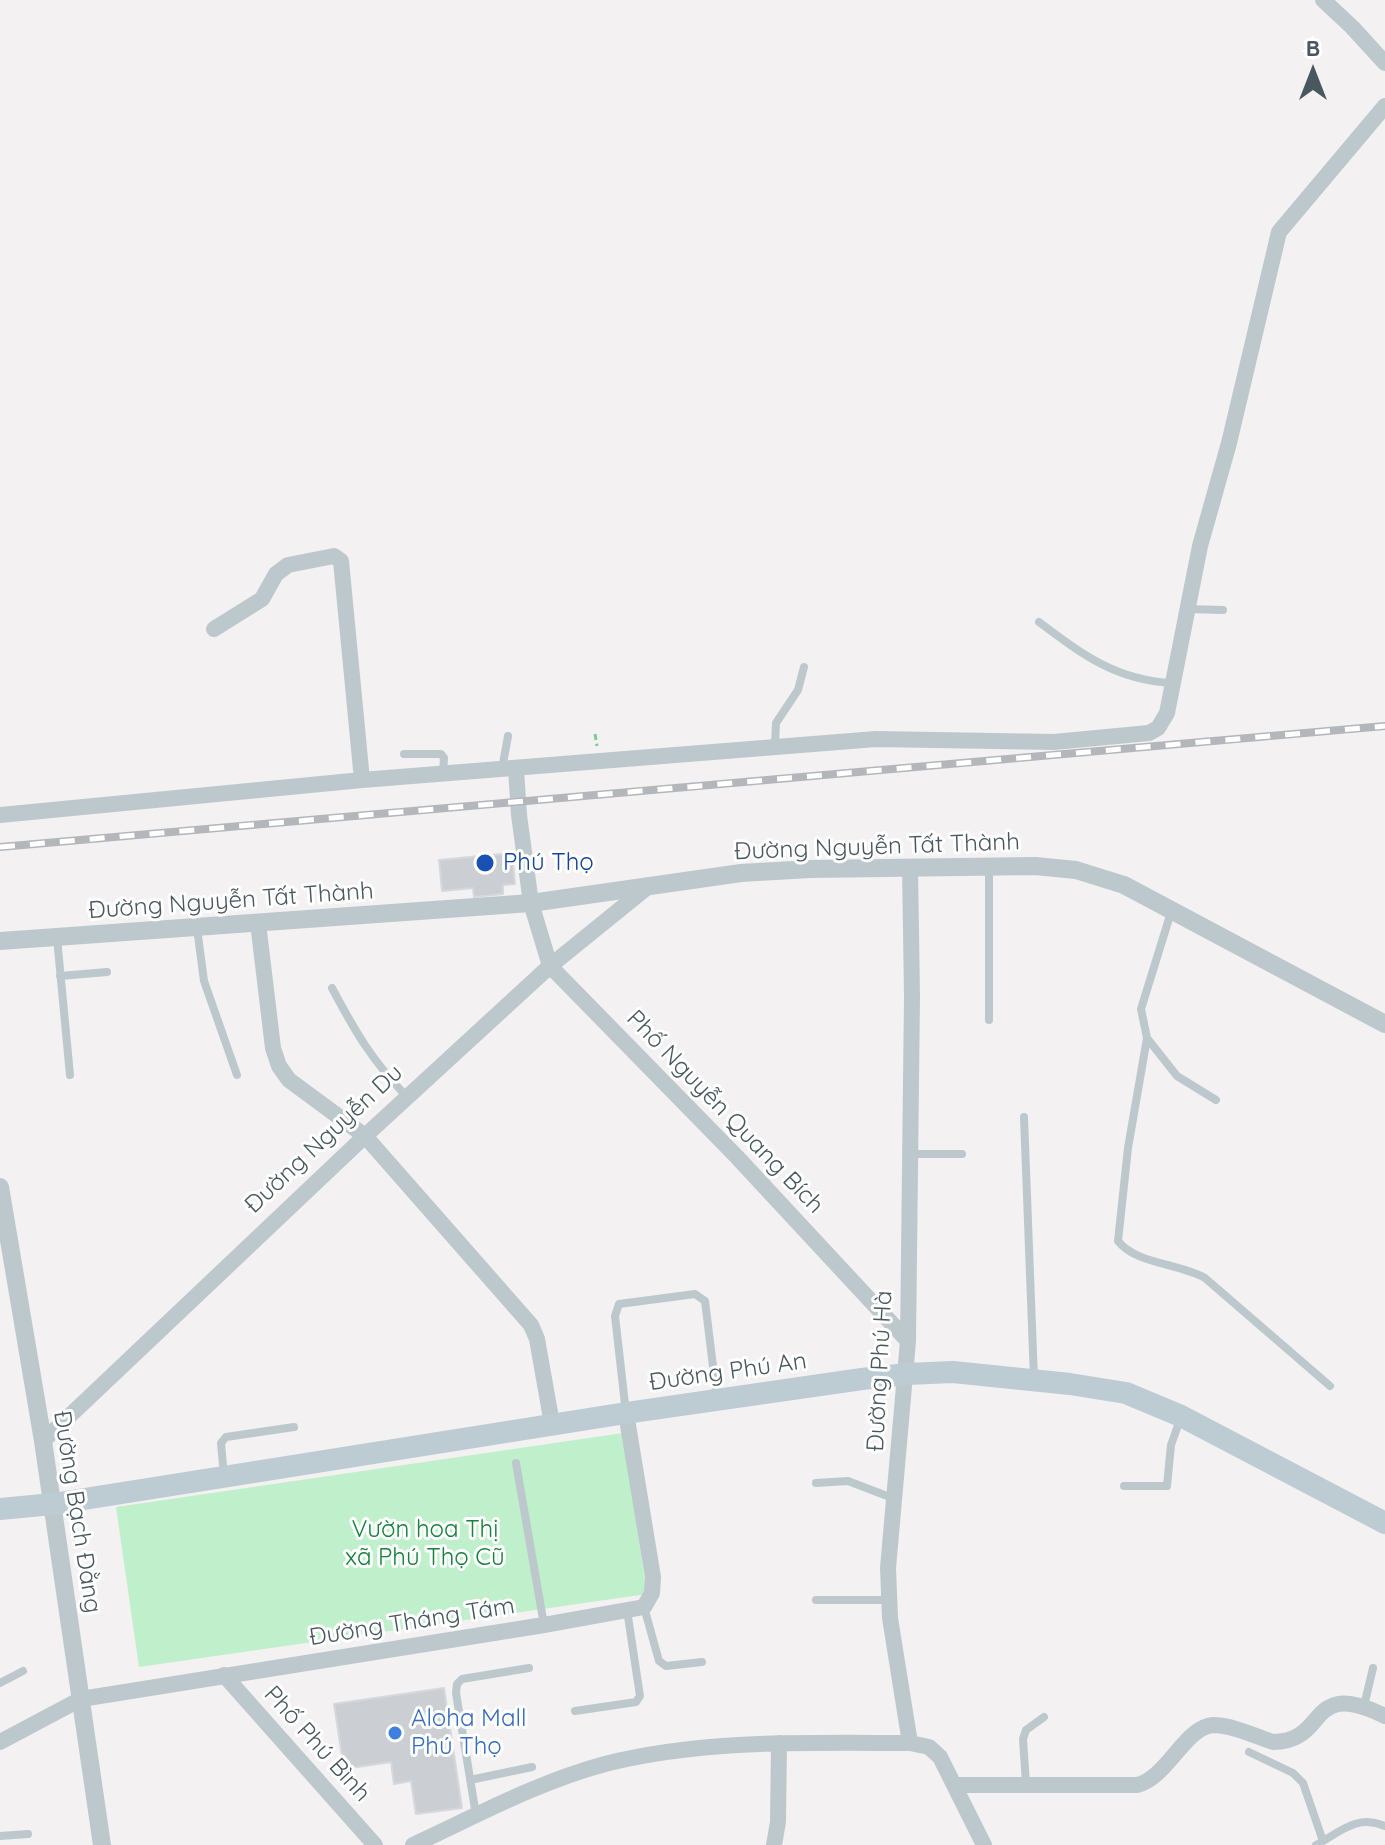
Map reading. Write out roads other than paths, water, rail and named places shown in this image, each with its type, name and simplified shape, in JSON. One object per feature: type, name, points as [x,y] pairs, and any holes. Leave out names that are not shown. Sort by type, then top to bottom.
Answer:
[{"type":"main road","name":"Đường Phú An","points":[[53,1504],[717,1399],[907,1374],[953,1372],[1126,1393],[1181,1416],[1385,1523]]},
{"type":"main road","points":[[0,1509],[53,1504]]},
{"type":"street","points":[[1323,0],[1385,63]]},
{"type":"street","points":[[0,815],[362,780],[883,738],[1054,742],[1137,736],[1158,728],[1164,721],[1200,546],[1229,443],[1279,232],[1382,110]]},
{"type":"street","points":[[214,629],[262,599],[276,574],[288,565],[334,556],[341,561],[362,780]]},
{"type":"street","name":"Phố Nguyễn Quang Bích","points":[[509,769],[519,815],[531,903],[550,966],[737,1157],[908,1341]]},
{"type":"street","name":"Đường Nguyễn Tất Thành","points":[[0,941],[531,903],[741,873],[1035,866],[1076,870],[1124,885],[1385,1024]]},
{"type":"street","name":"Đường Phú Hà","points":[[910,867],[912,996],[907,1374],[888,1568],[889,1600],[910,1743]]},
{"type":"street","name":"Đường Nguyễn Du","points":[[43,1441],[365,1136],[550,966],[650,885]]},
{"type":"street","points":[[258,923],[273,1048],[279,1066],[289,1080],[365,1136],[531,1325],[537,1339],[552,1424]]},
{"type":"street","name":"Đường Bạch Đằng","points":[[0,1187],[53,1504],[102,1845]]},
{"type":"street","points":[[626,1413],[653,1577],[652,1593],[644,1607]]},
{"type":"street","name":"Đường Tháng Tám","points":[[0,1742],[81,1699],[644,1607]]},
{"type":"street","name":"Phố Phú Bình","points":[[224,1675],[375,1845]]},
{"type":"street","points":[[955,1785],[1137,1785],[1154,1777],[1203,1728],[1223,1726],[1282,1742],[1297,1737],[1336,1703],[1350,1702],[1385,1716]]},
{"type":"street","points":[[774,1845],[778,1822],[779,1743]]},
{"type":"street","points":[[413,1845],[559,1778],[607,1764],[680,1751],[779,1743],[910,1743],[929,1747],[940,1757],[984,1845]]},
{"type":"lane","points":[[1187,609],[1223,610]]},
{"type":"lane","points":[[1039,622],[1077,651],[1104,666],[1143,681],[1173,683]]},
{"type":"lane","points":[[775,747],[776,723],[798,690],[804,667]]},
{"type":"lane","points":[[508,736],[509,769]]},
{"type":"lane","points":[[404,754],[441,754],[444,758],[443,774]]},
{"type":"lane","points":[[989,866],[989,1020]]},
{"type":"lane","points":[[1173,909],[1143,994],[1141,1009],[1147,1038],[1128,1148],[1118,1241],[1125,1250],[1188,1269],[1205,1278],[1330,1386]]},
{"type":"lane","points":[[197,928],[204,981],[237,1075]]},
{"type":"lane","points":[[57,938],[70,1075]]},
{"type":"lane","points":[[60,976],[107,972]]},
{"type":"lane","points":[[332,988],[363,1045],[408,1097]]},
{"type":"lane","points":[[1147,1038],[1177,1076],[1216,1100]]},
{"type":"lane","points":[[1024,1117],[1034,1380]]},
{"type":"lane","points":[[909,1154],[962,1154]]},
{"type":"lane","points":[[626,1413],[615,1316],[619,1304],[695,1294],[700,1296],[705,1301],[717,1399]]},
{"type":"lane","points":[[1124,1486],[1167,1486],[1171,1445],[1181,1416]]},
{"type":"lane","points":[[224,1477],[221,1443],[226,1437],[294,1427]]},
{"type":"lane","points":[[516,1463],[544,1625]]},
{"type":"lane","points":[[816,1483],[848,1481],[896,1499]]},
{"type":"lane","points":[[816,1600],[889,1600]]},
{"type":"lane","points":[[644,1607],[659,1661],[666,1666],[702,1662]]},
{"type":"lane","points":[[575,1711],[636,1702],[640,1696],[627,1610]]},
{"type":"lane","points":[[476,1816],[457,1684],[462,1679],[529,1668]]},
{"type":"lane","points":[[1364,1706],[1373,1668]]},
{"type":"lane","points":[[0,1683],[23,1671]]},
{"type":"lane","points":[[1026,1785],[1023,1739],[1026,1730],[1044,1717]]},
{"type":"lane","points":[[1249,1752],[1293,1773],[1303,1783],[1319,1843],[1354,1822],[1370,1820],[1385,1826]]},
{"type":"lane","points":[[470,1780],[532,1767]]},
{"type":"lane","points":[[0,1836],[28,1834]]},
{"type":"railway","points":[[0,847],[1385,726]]},
{"type":"place","name":"Phú Thọ","points":[[485,863]]},
{"type":"place","name":"Aloha Mall Phú Thọ","points":[[395,1733]]},
{"type":"park label","name":"Vườn hoa Thị xã Phú Thọ Cũ","points":[[425,1544]]}]
